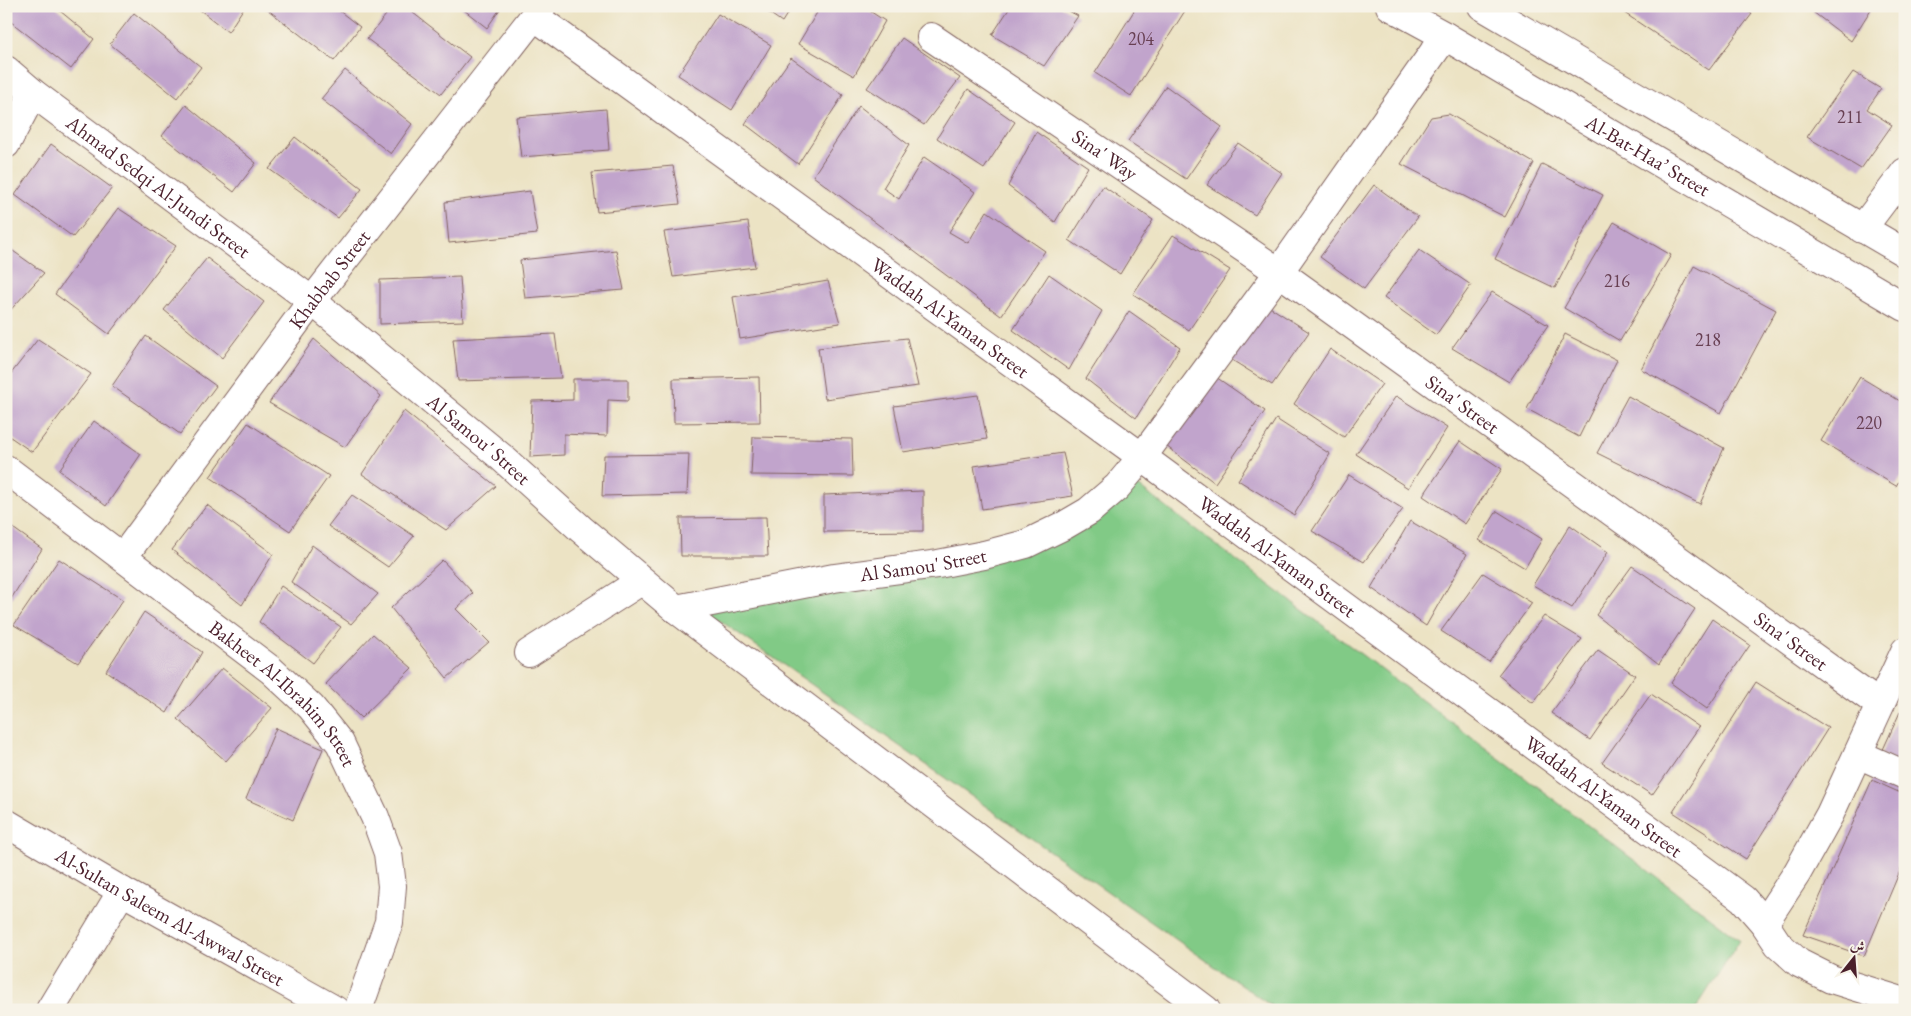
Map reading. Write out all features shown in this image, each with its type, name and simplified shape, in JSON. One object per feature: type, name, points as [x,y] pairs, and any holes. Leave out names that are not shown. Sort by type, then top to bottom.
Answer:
[{"type":"street","name":"Al-Bat-Haa’ Street","points":[[1390,6],[1445,36],[1905,307]]},
{"type":"street","points":[[1482,6],[1905,253]]},
{"type":"street","name":"Khabbab Street","points":[[123,556],[312,301],[538,11]]},
{"type":"street","name":"Waddah Al-Yaman Street","points":[[538,11],[1736,894],[1764,923],[1778,944],[1799,964],[1831,979],[1905,1002]]},
{"type":"street","points":[[1279,272],[1445,36]]},
{"type":"street","name":"Sina' Way","points":[[931,37],[1279,272]]},
{"type":"street","name":"Ahmad Sedqi Al-Jundi Street","points":[[6,70],[33,93],[312,301]]},
{"type":"street","points":[[6,144],[33,93]]},
{"type":"street","points":[[1862,229],[1905,172]]},
{"type":"street","name":"Al Samou' Street","points":[[676,609],[834,578],[938,564],[984,555],[1026,544],[1065,526],[1089,511],[1117,487],[1142,457],[1279,272]]},
{"type":"street","name":"Sina' Street","points":[[1279,272],[1880,705]]},
{"type":"street","name":"Al Samou' Street","points":[[312,301],[500,456],[641,581],[676,609],[1206,1010]]},
{"type":"street","name":"Bakheet Al-Ibrahim Street","points":[[6,469],[271,670],[311,707],[340,743],[375,817],[388,853],[392,886],[389,922],[358,1010]]},
{"type":"street","points":[[529,653],[641,581]]},
{"type":"street","points":[[1764,923],[1797,873],[1816,839],[1858,754],[1905,651]]},
{"type":"street","points":[[1858,754],[1905,775]]},
{"type":"street","name":"Al-Sultan Saleem Al-Awwal Street","points":[[6,823],[122,891],[335,1010]]},
{"type":"street","points":[[50,1010],[122,891]]},
{"type":"green space","points":[[1138,486],[1740,940],[1695,1010],[1277,1010],[695,603],[960,573]]},
{"type":"building","points":[[11,6],[54,6],[94,39],[71,69],[6,18],[6,13]]},
{"type":"building","points":[[195,6],[245,6],[228,32]]},
{"type":"building","points":[[263,6],[333,6],[360,27],[334,61]]},
{"type":"building","points":[[393,6],[404,6],[470,57],[441,94],[367,39]]},
{"type":"building","points":[[459,6],[502,6],[487,28]]},
{"type":"building","points":[[759,6],[792,6],[782,22]]},
{"type":"building","points":[[821,6],[862,6],[885,21],[854,76],[798,44]]},
{"type":"building","points":[[1011,6],[1060,6],[1078,16],[1044,66],[992,35]]},
{"type":"building","points":[[1137,6],[1188,6],[1131,96],[1095,73]]},
{"type":"building","points":[[1614,6],[1738,6],[1752,14],[1709,70]]},
{"type":"building","points":[[1817,6],[1873,6],[1851,41],[1813,12]]},
{"type":"building","points":[[134,13],[201,67],[177,98],[110,44]]},
{"type":"building","points":[[718,14],[771,45],[732,110],[678,75]]},
{"type":"building","points":[[902,38],[960,78],[924,125],[867,88]]},
{"type":"building","points":[[791,58],[843,95],[798,164],[745,124]]},
{"type":"building","points":[[345,70],[412,124],[391,154],[321,99]]},
{"type":"building","points":[[1853,72],[1881,89],[1867,109],[1892,125],[1861,169],[1807,137]]},
{"type":"building","points":[[1166,86],[1222,127],[1186,179],[1128,141]]},
{"type":"building","points":[[968,89],[1015,122],[984,169],[937,138]]},
{"type":"building","points":[[186,105],[256,163],[234,192],[162,136]]},
{"type":"building","points":[[859,106],[909,145],[883,188],[899,199],[924,157],[975,192],[949,232],[968,243],[987,211],[1045,251],[1001,316],[813,176]]},
{"type":"building","points":[[606,109],[609,150],[521,157],[516,117]]},
{"type":"building","points":[[1449,114],[1534,163],[1505,217],[1401,164],[1431,117]]},
{"type":"building","points":[[1036,132],[1088,167],[1055,222],[1008,186]]},
{"type":"building","points":[[295,137],[362,189],[338,218],[269,169]]},
{"type":"building","points":[[1238,143],[1282,173],[1255,215],[1207,185]]},
{"type":"building","points":[[51,144],[112,188],[73,237],[15,195]]},
{"type":"building","points":[[1542,164],[1603,195],[1555,288],[1495,259]]},
{"type":"building","points":[[673,166],[680,204],[597,212],[592,173]]},
{"type":"building","points":[[1374,185],[1418,217],[1364,289],[1320,257]]},
{"type":"building","points":[[1103,186],[1153,220],[1120,274],[1069,240]]},
{"type":"building","points":[[530,191],[537,234],[449,243],[445,202]]},
{"type":"building","points":[[118,208],[176,246],[109,334],[55,294]]},
{"type":"building","points":[[748,222],[755,267],[673,277],[664,232]]},
{"type":"building","points":[[1614,222],[1671,255],[1620,341],[1564,308]]},
{"type":"building","points":[[1173,235],[1230,270],[1189,330],[1133,294]]},
{"type":"building","points":[[6,246],[44,273],[6,315]]},
{"type":"building","points":[[616,250],[624,290],[525,298],[520,260]]},
{"type":"building","points":[[1419,250],[1471,285],[1436,335],[1384,298]]},
{"type":"building","points":[[207,258],[264,302],[222,358],[164,310]]},
{"type":"building","points":[[1694,266],[1776,310],[1721,413],[1641,369]]},
{"type":"building","points":[[1049,274],[1102,311],[1069,370],[1013,330]]},
{"type":"building","points":[[460,277],[463,321],[380,324],[380,280]]},
{"type":"building","points":[[828,281],[840,323],[740,339],[733,297]]},
{"type":"building","points":[[1492,292],[1548,325],[1509,382],[1452,348]]},
{"type":"building","points":[[1262,302],[1309,332],[1272,385],[1227,357]]},
{"type":"building","points":[[1129,311],[1180,347],[1136,418],[1086,379]]},
{"type":"building","points":[[555,334],[561,378],[458,381],[453,339]]},
{"type":"building","points":[[1565,334],[1617,360],[1579,437],[1527,409]]},
{"type":"building","points":[[146,336],[216,386],[180,434],[112,386]]},
{"type":"building","points":[[907,338],[918,386],[825,399],[818,348]]},
{"type":"building","points":[[38,339],[91,374],[32,452],[6,434],[6,380]]},
{"type":"building","points":[[314,339],[381,396],[345,447],[269,403]]},
{"type":"building","points":[[1330,349],[1382,384],[1344,437],[1294,404]]},
{"type":"building","points":[[1213,375],[1265,411],[1215,483],[1166,446]]},
{"type":"building","points":[[759,377],[760,422],[674,423],[673,379]]},
{"type":"building","points":[[1860,377],[1905,404],[1905,471],[1896,486],[1821,441]]},
{"type":"building","points":[[573,379],[628,379],[628,401],[608,400],[607,436],[564,434],[564,455],[530,457],[532,401],[573,400]]},
{"type":"building","points":[[978,395],[987,439],[903,452],[894,406]]},
{"type":"building","points":[[1396,396],[1447,428],[1408,488],[1356,454]]},
{"type":"building","points":[[1628,396],[1724,448],[1700,504],[1597,453]]},
{"type":"building","points":[[404,411],[496,486],[446,530],[362,474]]},
{"type":"building","points":[[1276,419],[1330,454],[1294,515],[1238,480]]},
{"type":"building","points":[[94,421],[141,454],[106,506],[59,470]]},
{"type":"building","points":[[248,423],[329,476],[290,531],[210,477]]},
{"type":"building","points":[[753,437],[852,439],[853,476],[751,475]]},
{"type":"building","points":[[1460,441],[1502,469],[1465,524],[1423,496]]},
{"type":"building","points":[[1063,453],[1073,496],[982,509],[974,466]]},
{"type":"building","points":[[689,454],[687,494],[602,496],[604,455]]},
{"type":"building","points":[[1349,475],[1403,509],[1364,562],[1312,531]]},
{"type":"building","points":[[923,491],[923,531],[824,532],[824,495]]},
{"type":"building","points":[[352,495],[414,536],[388,567],[328,526]]},
{"type":"building","points":[[207,505],[273,554],[242,605],[172,550]]},
{"type":"building","points":[[1497,511],[1542,539],[1525,568],[1479,540]]},
{"type":"building","points":[[766,517],[768,556],[681,556],[680,518]]},
{"type":"building","points":[[1410,521],[1467,554],[1426,626],[1371,588]]},
{"type":"building","points":[[6,523],[42,549],[6,607]]},
{"type":"building","points":[[1570,525],[1608,552],[1572,608],[1533,585]]},
{"type":"building","points":[[312,545],[378,594],[351,624],[291,582]]},
{"type":"building","points":[[59,559],[123,600],[78,663],[14,625]]},
{"type":"building","points":[[442,560],[473,593],[456,609],[489,642],[447,678],[391,608]]},
{"type":"building","points":[[1632,566],[1695,609],[1659,664],[1596,615]]},
{"type":"building","points":[[1483,573],[1532,603],[1489,662],[1441,631]]},
{"type":"building","points":[[281,586],[341,627],[313,663],[259,622]]},
{"type":"building","points":[[144,612],[202,652],[167,713],[106,671]]},
{"type":"building","points":[[1544,616],[1582,639],[1533,703],[1498,675]]},
{"type":"building","points":[[1712,619],[1750,645],[1707,709],[1671,683]]},
{"type":"building","points":[[373,634],[412,668],[361,718],[326,684]]},
{"type":"building","points":[[1598,650],[1635,675],[1590,740],[1551,713]]},
{"type":"building","points":[[222,668],[272,708],[226,761],[178,719]]},
{"type":"building","points":[[1756,682],[1828,728],[1746,859],[1673,812]]},
{"type":"building","points":[[1651,694],[1699,727],[1652,795],[1602,763]]},
{"type":"building","points":[[1900,712],[1905,714],[1905,765],[1881,754]]},
{"type":"building","points":[[276,728],[323,749],[293,820],[246,799]]},
{"type":"building","points":[[1872,780],[1905,795],[1905,859],[1864,956],[1803,935]]}]
